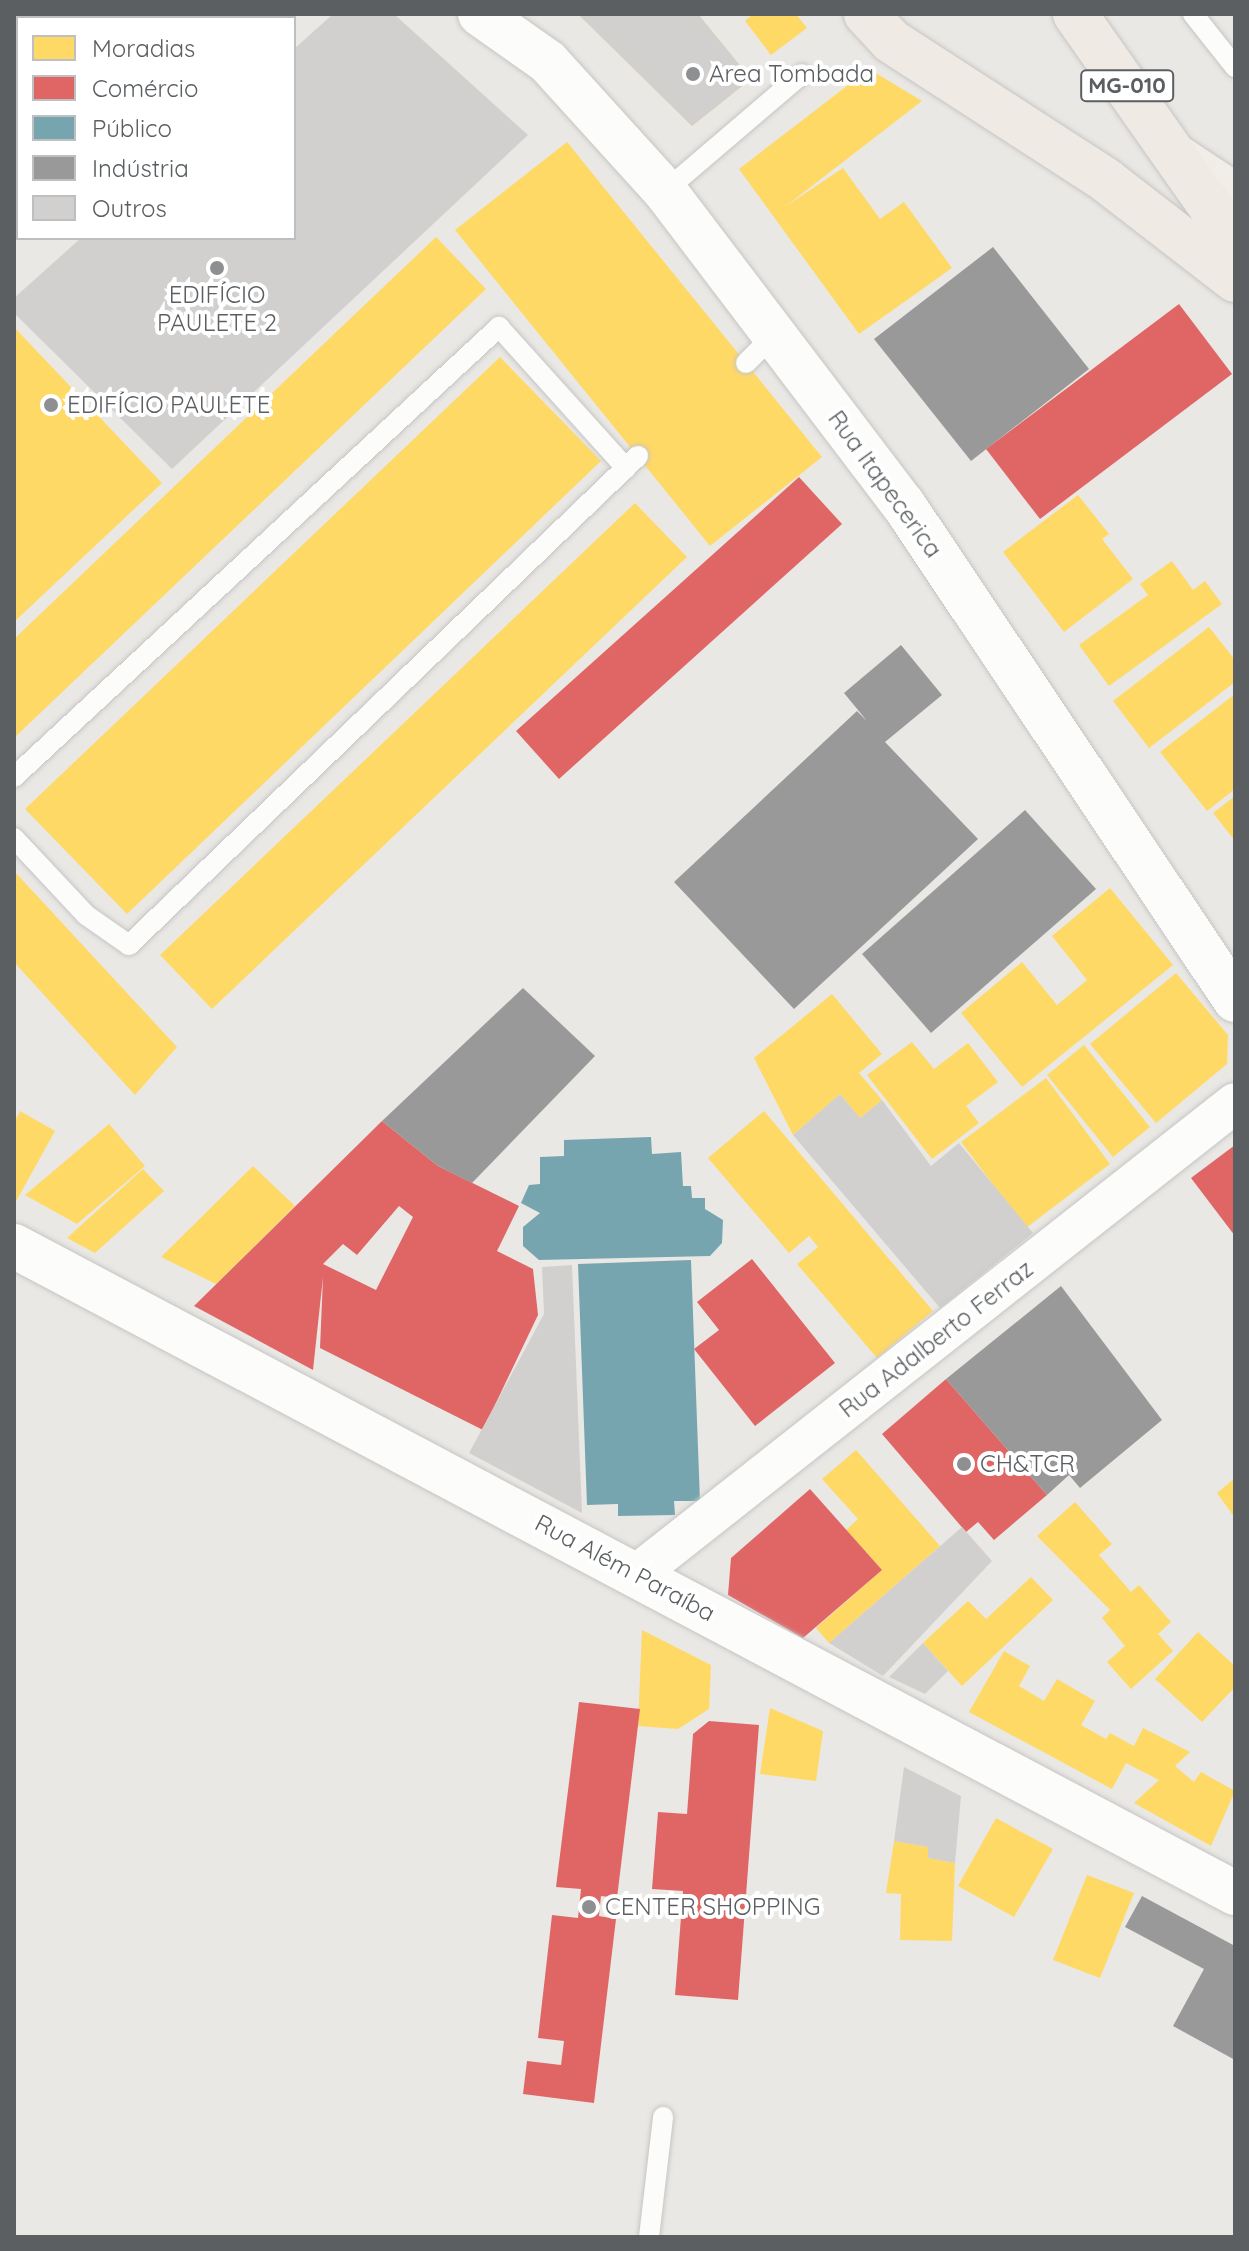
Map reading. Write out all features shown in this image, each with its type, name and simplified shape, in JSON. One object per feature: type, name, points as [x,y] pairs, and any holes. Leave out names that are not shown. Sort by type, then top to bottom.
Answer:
[{"type":"highway","name":"MG-010","points":[[1075,14],[1179,158],[1235,242]]},
{"type":"highway","points":[[878,28],[1107,181],[1235,280]]},
{"type":"main road","points":[[1179,158],[1235,195]]},
{"type":"street","name":"Rua Itapecerica","points":[[480,14],[548,62],[665,191],[760,349],[903,504],[1235,1000]]},
{"type":"street","name":"Rua Adalberto Ferraz","points":[[637,1574],[1235,1103]]},
{"type":"street","name":"Rua Além Paraíba","points":[[14,1246],[1235,1893]]},
{"type":"lane","points":[[1193,14],[1235,67]]},
{"type":"lane","points":[[665,191],[802,74]]},
{"type":"lane","points":[[14,777],[499,327],[632,462],[129,945],[86,915],[14,838]]},
{"type":"lane","points":[[649,2237],[663,2117]]},
{"type":"building: Moradias","points":[[18,14],[109,14],[107,16]]},
{"type":"building: Moradias","points":[[244,14],[246,16],[114,16]]},
{"type":"building: Moradias","name":"Area Tombada","points":[[578,14],[698,14],[751,79],[692,126]]},
{"type":"building: Moradias","points":[[753,14],[796,14],[807,28],[771,55],[745,21]]},
{"type":"building: Moradias","points":[[14,21],[16,48],[14,72]]},
{"type":"building: Moradias","points":[[869,69],[922,101],[786,206],[843,168],[880,219],[904,202],[952,268],[859,334],[739,169]]},
{"type":"building: Moradias","points":[[14,87],[16,119],[14,147]]},
{"type":"building: Moradias","points":[[567,142],[822,457],[710,546],[455,230]]},
{"type":"building: Moradias","points":[[436,237],[486,289],[14,738],[14,639]]},
{"type":"building: Moradias","name":"EDIFÍCIO PAULETE","points":[[14,327],[162,483],[14,622]]},
{"type":"building: Moradias","points":[[500,357],[601,461],[127,914],[25,809]]},
{"type":"building: Moradias","points":[[1078,495],[1109,534],[1102,539],[1133,579],[1064,632],[1003,552]]},
{"type":"building: Moradias","points":[[635,503],[687,557],[212,1009],[160,955]]},
{"type":"building: Moradias","points":[[1172,561],[1193,590],[1205,581],[1222,604],[1109,686],[1079,645],[1148,595],[1140,584]]},
{"type":"building: Moradias","points":[[1209,627],[1235,660],[1235,682],[1149,748],[1113,701]]},
{"type":"building: Moradias","points":[[1235,694],[1235,789],[1207,811],[1160,752]]},
{"type":"building: Moradias","points":[[1235,796],[1235,841],[1213,813]]},
{"type":"building: Moradias","points":[[14,871],[177,1047],[135,1095],[14,962]]},
{"type":"building: Moradias","points":[[1110,888],[1173,965],[1022,1087],[961,1013],[1022,962],[1057,1005],[1087,980],[1052,936]]},
{"type":"building: Moradias","points":[[1176,973],[1228,1035],[1227,1064],[1156,1123],[1090,1044]]},
{"type":"building: Moradias","points":[[832,994],[882,1054],[859,1073],[882,1100],[860,1118],[840,1094],[793,1135],[754,1058]]},
{"type":"building: Moradias","points":[[912,1042],[934,1069],[968,1043],[998,1082],[966,1106],[979,1123],[932,1159],[867,1075]]},
{"type":"building: Moradias","points":[[1084,1045],[1150,1127],[1113,1157],[1047,1075]]},
{"type":"building: Moradias","points":[[1046,1078],[1110,1164],[1026,1228],[961,1142]]},
{"type":"building: Moradias","points":[[20,1111],[55,1131],[14,1205],[14,1123]]},
{"type":"building: Moradias","points":[[764,1111],[933,1311],[877,1358],[797,1264],[818,1247],[809,1236],[789,1253],[708,1158]]},
{"type":"building: Moradias","points":[[109,1124],[145,1166],[77,1224],[25,1195]]},
{"type":"building: Moradias","points":[[253,1166],[295,1206],[216,1284],[161,1257]]},
{"type":"building: Moradias","points":[[143,1169],[164,1191],[95,1253],[67,1238]]},
{"type":"building: Moradias","points":[[856,1450],[940,1546],[829,1643],[816,1628],[882,1570],[846,1530],[858,1519],[822,1479]]},
{"type":"building: Moradias","points":[[1235,1478],[1235,1518],[1217,1493]]},
{"type":"building: Moradias","points":[[1075,1502],[1112,1544],[1099,1555],[1131,1592],[1139,1585],[1171,1622],[1158,1634],[1173,1651],[1131,1689],[1107,1662],[1125,1646],[1102,1618],[1110,1610],[1037,1536]]},
{"type":"building: Moradias","points":[[1031,1577],[1053,1600],[962,1686],[923,1643],[968,1601],[986,1619]]},
{"type":"building: Moradias","points":[[642,1630],[711,1665],[709,1709],[678,1729],[638,1726]]},
{"type":"building: Moradias","points":[[1198,1632],[1235,1666],[1235,1687],[1202,1722],[1155,1679]]},
{"type":"building: Moradias","points":[[1004,1651],[1030,1666],[1019,1686],[1044,1701],[1057,1679],[1095,1701],[1081,1725],[1106,1739],[1110,1733],[1134,1746],[1143,1728],[1190,1752],[1175,1766],[1194,1782],[1201,1772],[1235,1791],[1211,1846],[1134,1803],[1159,1780],[1126,1763],[1112,1789],[969,1712]]},
{"type":"building: Moradias","points":[[770,1708],[823,1731],[816,1781],[760,1774]]},
{"type":"building: Moradias","points":[[996,1818],[1053,1849],[1014,1917],[958,1886]]},
{"type":"building: Moradias","points":[[894,1841],[928,1847],[928,1858],[955,1863],[952,1941],[900,1940],[901,1894],[886,1893]]},
{"type":"building: Moradias","points":[[1087,1875],[1134,1893],[1100,1978],[1053,1960]]},
{"type":"building: Comércio","points":[[1179,304],[1232,374],[1040,519],[986,449]]},
{"type":"building: Comércio","points":[[799,477],[842,524],[559,779],[516,731]]},
{"type":"building: Comércio","points":[[382,1121],[438,1166],[519,1206],[497,1251],[533,1269],[538,1315],[483,1430],[320,1348],[323,1277],[313,1370],[194,1306]],"holes":[[[399,1206],[413,1217],[376,1290],[323,1264],[343,1244],[357,1255]]]},
{"type":"building: Comércio","points":[[1235,1145],[1235,1236],[1191,1178]]},
{"type":"building: Comércio","points":[[752,1259],[835,1363],[755,1426],[694,1349],[719,1330],[697,1302]]},
{"type":"building: Comércio","name":"CH&TCR","points":[[946,1379],[1047,1495],[994,1540],[978,1522],[966,1532],[882,1434]]},
{"type":"building: Comércio","points":[[810,1489],[882,1570],[803,1638],[728,1595],[731,1558]]},
{"type":"building: Comércio","name":"CENTER SHOPPING","points":[[579,1702],[640,1709],[617,1898],[601,1896],[599,1916],[616,1919],[594,2103],[523,2094],[527,2061],[561,2065],[564,2041],[538,2038],[552,1915],[578,1918],[581,1889],[556,1887]]},
{"type":"building: Comércio","points":[[709,1721],[759,1725],[738,2000],[675,1995],[683,1891],[652,1889],[658,1812],[687,1814],[693,1734]]},
{"type":"building: Público","points":[[651,1137],[652,1154],[681,1152],[683,1186],[691,1186],[692,1198],[705,1198],[705,1209],[723,1220],[722,1243],[710,1256],[539,1260],[523,1246],[523,1227],[540,1213],[521,1203],[529,1185],[540,1184],[540,1157],[564,1156],[564,1140]]},
{"type":"building: Público","points":[[691,1260],[700,1501],[674,1501],[675,1515],[618,1516],[618,1504],[587,1505],[578,1264]]},
{"type":"building: Indústria","points":[[993,247],[1089,369],[971,461],[874,339]]},
{"type":"building: Indústria","points":[[901,645],[942,695],[885,742],[978,839],[794,1009],[674,882],[857,711],[867,721],[844,693]]},
{"type":"building: Indústria","points":[[1025,810],[1096,889],[931,1033],[862,954]]},
{"type":"building: Indústria","points":[[523,988],[595,1056],[472,1183],[438,1166],[382,1121]]},
{"type":"building: Indústria","points":[[1061,1286],[1162,1420],[1080,1488],[1069,1475],[1047,1495],[946,1379]]},
{"type":"building: Indústria","points":[[1142,1896],[1235,1946],[1235,2060],[1173,2026],[1204,1969],[1125,1927]]},
{"type":"building: Outros","name":"EDIFÍCIO PAULETE 2","points":[[333,14],[394,14],[528,135],[172,469],[14,313],[14,298],[79,240],[296,240],[296,47]]},
{"type":"building: Outros","name":"Area Tombada","points":[[578,14],[698,14],[751,79],[692,126]]},
{"type":"building: Outros","points":[[840,1094],[860,1118],[882,1100],[931,1166],[959,1143],[1033,1233],[940,1308],[793,1135]]},
{"type":"building: Outros","points":[[572,1265],[582,1513],[469,1453],[544,1314],[542,1267]]},
{"type":"building: Outros","points":[[962,1527],[992,1561],[883,1676],[829,1643]]},
{"type":"building: Outros","points":[[923,1643],[948,1671],[925,1694],[889,1677]]},
{"type":"building: Outros","points":[[904,1767],[961,1796],[955,1863],[928,1858],[928,1847],[894,1841]]},
{"type":"place","name":"Area Tombada","points":[[693,74]]},
{"type":"place","name":"EDIFÍCIO PAULETE 2","points":[[217,268]]},
{"type":"place","name":"EDIFÍCIO PAULETE","points":[[51,405]]},
{"type":"place","name":"CH&TCR","points":[[964,1464]]},
{"type":"place","name":"CENTER SHOPPING","points":[[589,1907]]}]
